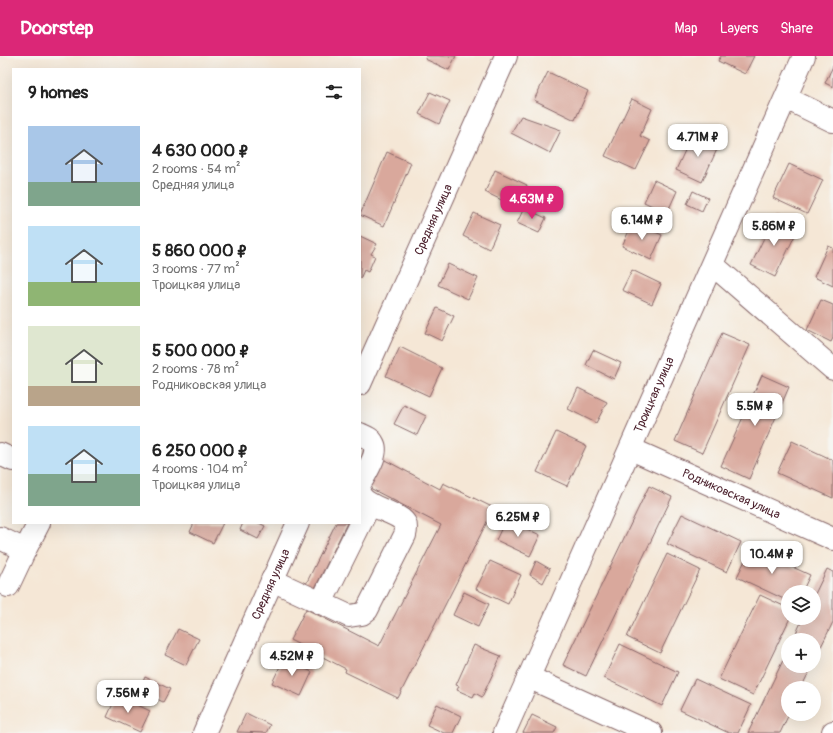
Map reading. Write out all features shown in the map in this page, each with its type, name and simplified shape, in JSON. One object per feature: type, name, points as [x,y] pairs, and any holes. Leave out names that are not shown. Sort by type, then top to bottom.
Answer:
[{"type":"street","name":"Средняя улица","points":[[361,382],[506,56]]},
{"type":"street","name":"Троицкая улица","points":[[504,733],[713,265],[804,56]]},
{"type":"street","points":[[786,98],[833,121]]},
{"type":"street","points":[[713,265],[833,369]]},
{"type":"street","points":[[361,434],[367,437],[373,443],[375,450],[374,458],[361,482]]},
{"type":"street","name":"Родниковская улица","points":[[631,449],[833,539]]},
{"type":"street","points":[[0,454],[12,460]]},
{"type":"street","points":[[272,580],[349,616],[362,614],[367,610],[406,529],[404,523],[399,518],[365,499],[361,508]]},
{"type":"street","points":[[8,586],[38,524]]},
{"type":"street","name":"Средняя улица","points":[[204,733],[298,524]]},
{"type":"street","points":[[321,603],[354,524]]},
{"type":"street","points":[[0,538],[25,550]]},
{"type":"street","points":[[528,678],[651,733]]},
{"type":"building","points":[[426,56],[456,56],[449,70],[425,59]]},
{"type":"building","points":[[721,56],[754,56],[745,74],[718,61]]},
{"type":"building","points":[[833,66],[833,87],[825,83]]},
{"type":"building","points":[[548,72],[588,91],[575,120],[534,100]]},
{"type":"building","points":[[430,92],[450,101],[439,124],[419,114]]},
{"type":"building","points":[[632,99],[652,109],[640,136],[650,141],[636,170],[605,156]]},
{"type":"building","points":[[521,116],[561,130],[550,153],[511,133]]},
{"type":"building","points":[[693,133],[719,145],[702,182],[676,170]]},
{"type":"building","points":[[387,152],[411,163],[384,226],[361,215]]},
{"type":"building","points":[[789,164],[823,180],[807,214],[773,198]]},
{"type":"building","points":[[495,170],[527,185],[516,207],[485,192]]},
{"type":"building","points":[[654,180],[677,191],[667,213],[644,202]]},
{"type":"building","points":[[693,191],[708,198],[702,211],[687,204]]},
{"type":"building","points":[[524,208],[546,218],[539,233],[517,223]]},
{"type":"building","points":[[474,213],[500,225],[489,249],[463,236]]},
{"type":"building","points":[[774,217],[798,229],[775,277],[751,265]]},
{"type":"building","points":[[633,222],[662,235],[651,260],[622,246]]},
{"type":"building","points":[[361,236],[377,244],[371,254],[375,256],[368,272],[364,270],[361,277]]},
{"type":"building","points":[[828,246],[833,248],[833,286],[814,277]]},
{"type":"building","points":[[448,264],[478,278],[468,299],[438,285]]},
{"type":"building","points":[[632,270],[661,284],[652,304],[622,290]]},
{"type":"building","points":[[821,300],[833,305],[833,338],[831,342],[807,330]]},
{"type":"building","points":[[437,308],[454,316],[442,341],[425,333]]},
{"type":"building","points":[[722,333],[750,345],[702,453],[675,441]]},
{"type":"building","points":[[400,347],[442,368],[429,396],[386,376]]},
{"type":"building","points":[[593,350],[621,363],[614,379],[586,365]]},
{"type":"building","points":[[762,375],[789,387],[749,479],[721,466]]},
{"type":"building","points":[[578,388],[607,402],[596,423],[568,409]]},
{"type":"building","points":[[404,405],[426,416],[417,435],[394,424]]},
{"type":"building","points":[[556,432],[586,446],[567,486],[537,472]]},
{"type":"building","points":[[792,441],[833,460],[833,498],[777,473]]},
{"type":"building","points":[[383,459],[440,489],[443,483],[494,508],[398,698],[345,672],[346,669],[290,640],[306,609],[379,646],[441,525],[368,487]]},
{"type":"building","points":[[649,486],[672,497],[586,676],[563,665]]},
{"type":"building","points":[[682,514],[741,542],[727,572],[667,544]]},
{"type":"building","points":[[506,519],[540,535],[530,556],[496,540]]},
{"type":"building","points":[[194,524],[222,524],[213,543],[190,532]]},
{"type":"building","points":[[243,524],[261,524],[265,526],[258,539],[240,530]]},
{"type":"building","points":[[336,524],[347,524],[315,588],[306,584]]},
{"type":"building","points":[[751,548],[810,575],[805,585],[781,585],[781,598],[737,577]]},
{"type":"building","points":[[667,554],[700,570],[660,653],[627,637]]},
{"type":"building","points":[[490,561],[521,575],[508,604],[476,589]]},
{"type":"building","points":[[536,561],[550,569],[543,583],[530,575]]},
{"type":"building","points":[[827,569],[833,572],[833,622],[821,647],[821,633],[796,633],[800,625],[821,625],[821,585],[819,585]]},
{"type":"building","points":[[464,592],[489,604],[478,627],[453,615]]},
{"type":"building","points":[[760,595],[781,605],[781,625],[787,625],[783,633],[781,633],[781,637],[753,695],[719,679]]},
{"type":"building","points":[[178,629],[199,639],[186,665],[165,655]]},
{"type":"building","points":[[620,644],[678,672],[662,706],[604,678]]},
{"type":"building","points":[[474,645],[501,656],[482,697],[475,693],[473,697],[457,690],[459,686],[456,685]]},
{"type":"building","points":[[284,658],[312,672],[301,696],[272,683]]},
{"type":"building","points":[[781,665],[781,673],[808,673],[804,681],[781,681],[781,721],[786,721],[780,733],[748,733]]},
{"type":"building","points":[[145,677],[170,689],[163,702],[139,690]]},
{"type":"building","points":[[695,679],[751,705],[738,733],[729,733],[680,710]]},
{"type":"building","points":[[117,695],[150,711],[140,732],[107,717]]},
{"type":"building","points":[[437,704],[461,716],[453,733],[444,733],[427,725]]},
{"type":"building","points":[[246,713],[270,725],[266,733],[237,732]]},
{"type":"building","points":[[532,715],[557,727],[554,733],[523,733]]}]
